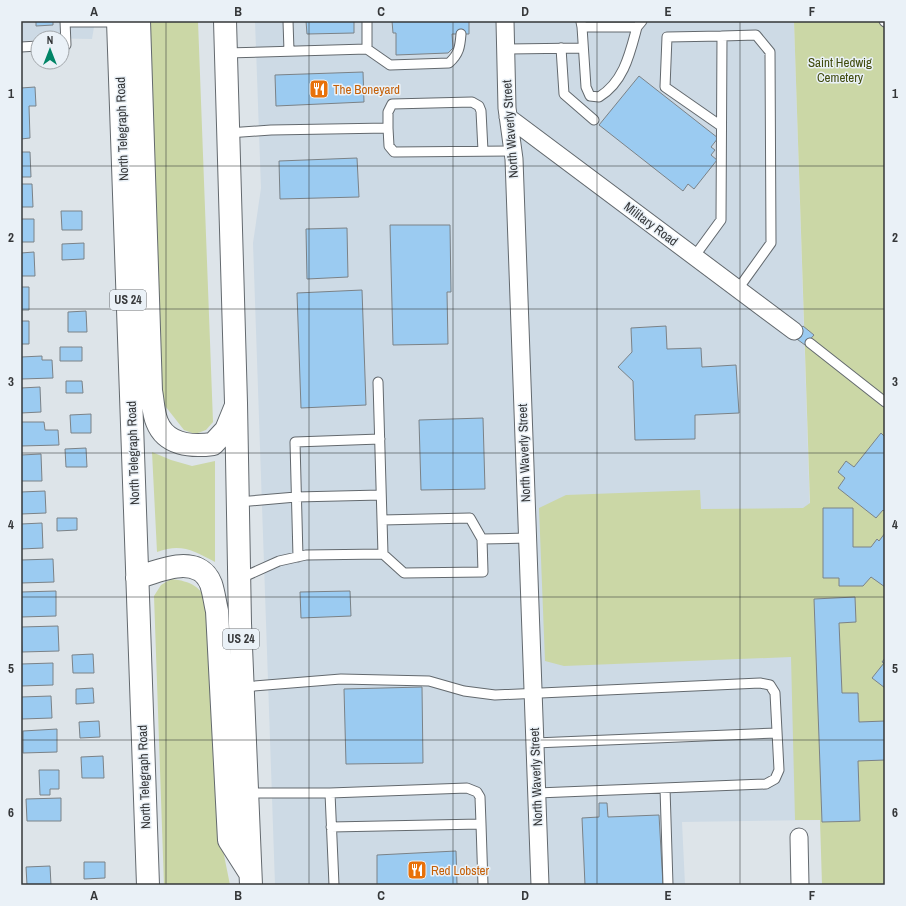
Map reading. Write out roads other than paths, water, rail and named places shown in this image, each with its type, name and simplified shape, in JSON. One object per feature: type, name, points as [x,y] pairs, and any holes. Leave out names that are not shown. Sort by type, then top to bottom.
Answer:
[{"type":"main road","points":[[125,21],[151,391],[156,422],[166,436],[179,443],[196,447],[213,444],[226,430],[236,404]]},
{"type":"main road","name":"North Telegraph Road","points":[[125,21],[137,578],[148,885]]},
{"type":"main road","name":"US 24","points":[[225,21],[236,404],[239,579],[251,879]]},
{"type":"main road","points":[[137,578],[177,566],[193,567],[203,572],[210,584],[217,611],[229,840],[251,879]]},
{"type":"street","name":"North Waverly Street","points":[[505,21],[508,117],[513,151],[540,885]]},
{"type":"street","name":"Military Road","points":[[508,117],[794,331]]},
{"type":"street","points":[[799,837],[800,885]]},
{"type":"lane","points":[[65,21],[125,21]]},
{"type":"lane","points":[[288,21],[289,51]]},
{"type":"lane","points":[[367,21],[367,49]]},
{"type":"lane","points":[[581,24],[639,24],[628,60],[612,90],[600,98],[590,96],[586,87],[581,24]]},
{"type":"lane","points":[[226,53],[367,49],[390,65],[449,63],[456,57],[460,49],[461,34]]},
{"type":"lane","points":[[721,126],[665,87],[667,37],[756,35],[770,52],[771,244],[738,289]]},
{"type":"lane","points":[[694,256],[721,220],[722,36]]},
{"type":"lane","points":[[561,48],[564,94],[594,120]]},
{"type":"lane","points":[[506,49],[583,48]]},
{"type":"lane","points":[[483,151],[481,110],[479,106],[472,102],[398,103],[392,104],[388,112],[389,146],[394,152],[513,151]]},
{"type":"lane","points":[[228,133],[271,130],[388,128]]},
{"type":"lane","points":[[810,343],[884,398]]},
{"type":"lane","points":[[378,382],[383,554]]},
{"type":"lane","points":[[298,557],[294,442],[380,439]]},
{"type":"lane","points":[[238,502],[296,497],[381,494]]},
{"type":"lane","points":[[239,579],[279,561],[306,555],[383,554],[404,572],[483,572],[482,539],[470,518],[382,520]]},
{"type":"lane","points":[[482,539],[527,538]]},
{"type":"lane","points":[[243,688],[341,679],[429,681],[464,691],[495,695],[760,683],[770,685],[775,693],[779,770],[775,779],[766,784],[537,793]]},
{"type":"lane","points":[[535,743],[777,733]]},
{"type":"lane","points":[[247,793],[330,793],[467,788],[477,792],[480,797],[483,885]]},
{"type":"lane","points":[[665,788],[668,885]]},
{"type":"lane","points":[[330,793],[334,885]]},
{"type":"lane","points":[[331,827],[481,824]]},
{"type":"place","name":"The Boneyard","points":[[319,89]]},
{"type":"place","name":"Red Lobster","points":[[417,870]]},
{"type":"park label","name":"Saint Hedwig Cemetery","points":[[840,70]]}]
